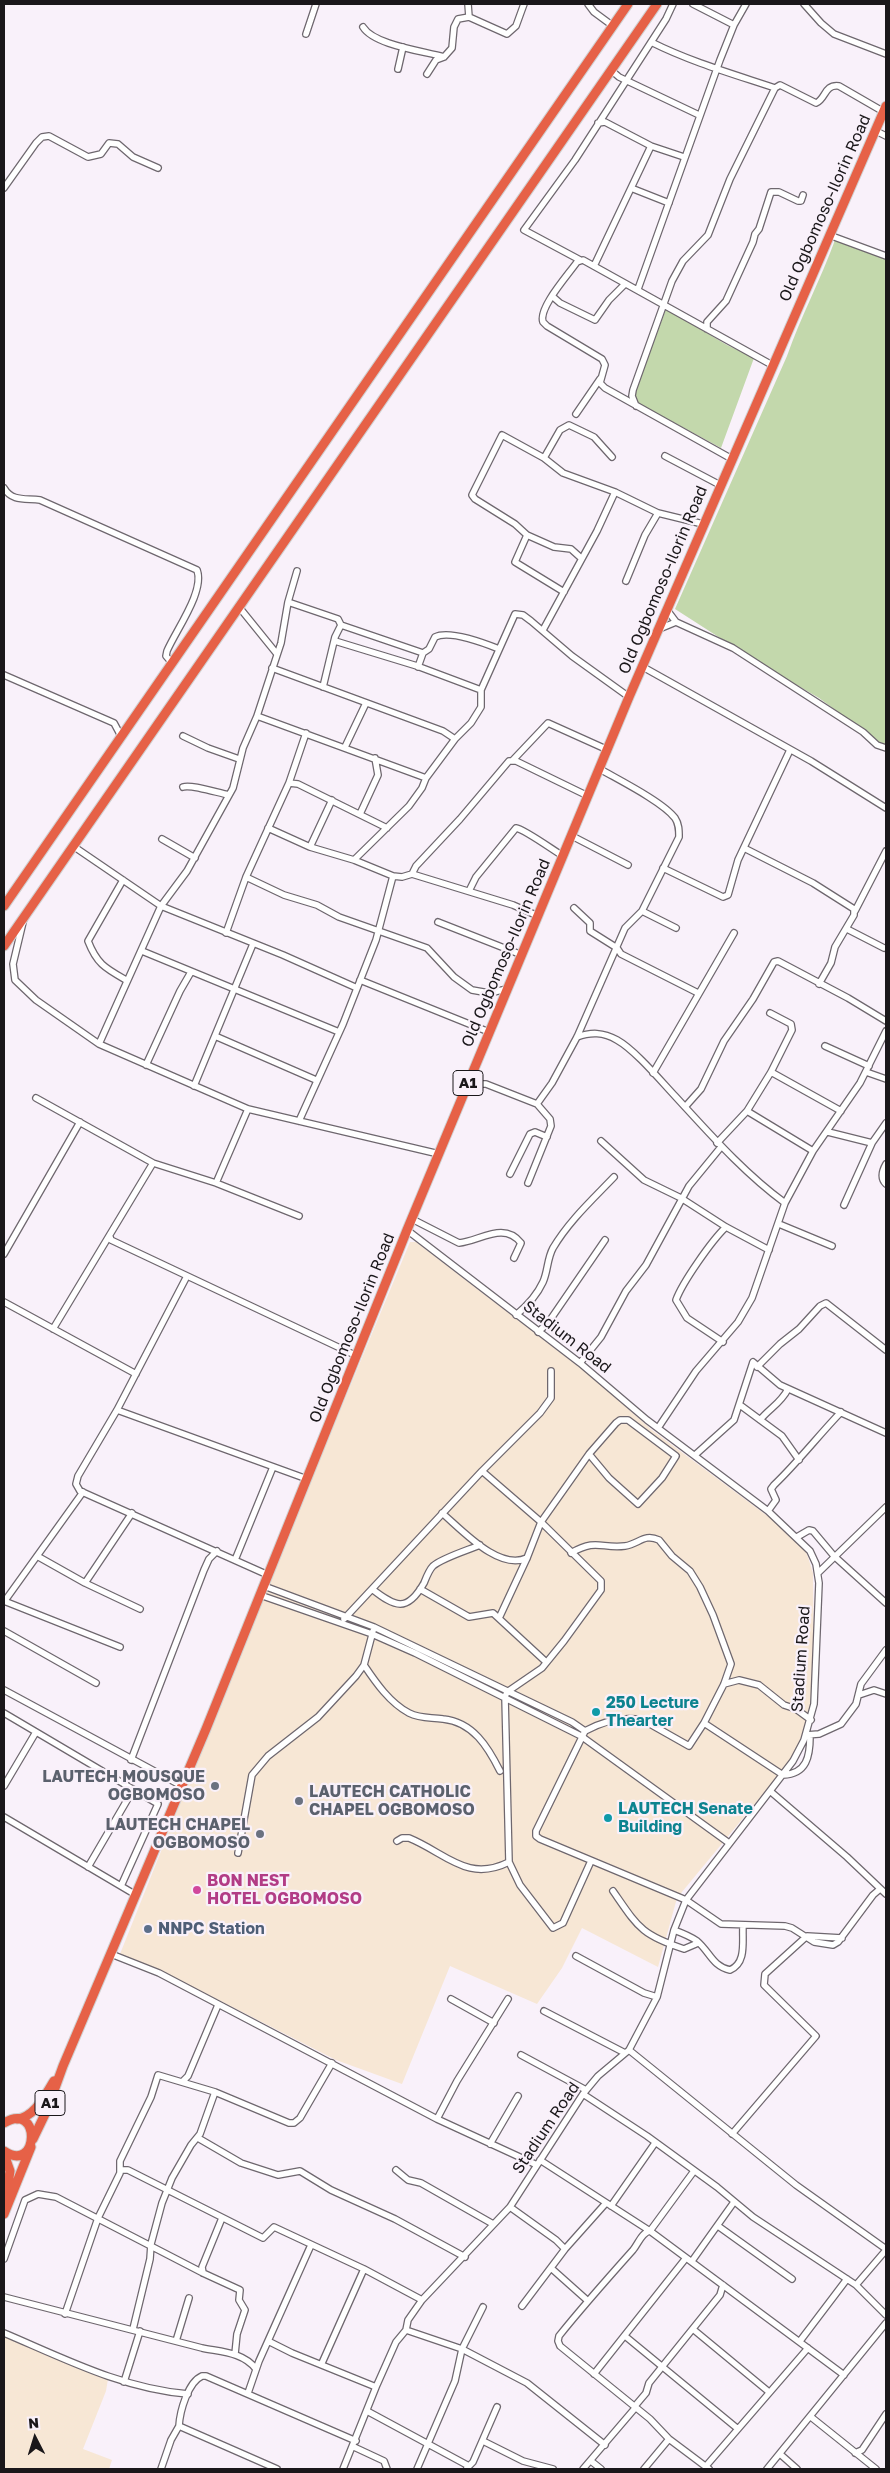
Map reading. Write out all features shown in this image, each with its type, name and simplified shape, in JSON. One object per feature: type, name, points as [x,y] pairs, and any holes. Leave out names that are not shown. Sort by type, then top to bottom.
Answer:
[{"type":"highway","points":[[4,906],[628,4]]},
{"type":"highway","points":[[4,946],[657,4]]},
{"type":"highway","name":"Old Ogbomoso-Ilorin Road","points":[[63,2066],[182,1786],[407,1230],[629,697],[885,109]]},
{"type":"highway","name":"A1","points":[[8,2120],[23,2118],[35,2108],[63,2066]]},
{"type":"highway","name":"A1","points":[[4,2212],[25,2166],[33,2140],[47,2110],[63,2066]]},
{"type":"highway","points":[[4,2152],[19,2155],[24,2152],[33,2140],[28,2125],[8,2120]]},
{"type":"highway","name":"A1","points":[[4,2152],[10,2171],[4,2212]]},
{"type":"street","points":[[306,34],[316,4]]},
{"type":"street","points":[[468,4],[468,17]]},
{"type":"street","points":[[427,74],[436,60],[444,57],[452,48],[454,27],[458,19],[468,17],[507,34],[516,26],[524,4]]},
{"type":"street","points":[[582,4],[588,4],[594,12],[613,26]]},
{"type":"street","points":[[673,4],[651,42],[575,160],[524,230],[594,266],[772,365]]},
{"type":"street","points":[[693,4],[734,25]]},
{"type":"street","points":[[638,290],[716,69],[734,25],[746,4]]},
{"type":"street","points":[[804,4],[834,34],[873,51],[886,54]]},
{"type":"street","points":[[363,27],[367,34],[403,47],[444,57]]},
{"type":"street","points":[[651,42],[675,54],[775,88]]},
{"type":"street","points":[[398,69],[403,47]]},
{"type":"street","points":[[611,70],[626,80],[699,115]]},
{"type":"street","points":[[636,406],[632,396],[633,390],[672,281],[683,261],[708,235],[730,179],[775,88],[780,85],[816,103],[820,101],[828,88],[833,85],[839,86],[885,109]]},
{"type":"street","points":[[603,116],[605,122]]},
{"type":"street","points":[[598,123],[605,122],[651,146],[684,158]]},
{"type":"street","points":[[876,131],[886,136]]},
{"type":"street","points":[[4,188],[36,143],[42,137],[48,136],[88,157],[101,154],[109,143],[118,144],[133,157],[158,168]]},
{"type":"street","points":[[594,266],[651,146]]},
{"type":"street","points":[[631,188],[668,202]]},
{"type":"street","points":[[707,330],[707,322],[723,305],[733,289],[759,228],[771,192],[780,192],[798,201],[801,201],[803,194]]},
{"type":"street","points":[[829,235],[886,256]]},
{"type":"street","points":[[576,414],[600,380],[605,364],[602,358],[543,322],[543,314],[552,296],[580,260]]},
{"type":"street","points":[[552,296],[560,303],[595,320],[609,300],[625,284]]},
{"type":"street","points":[[600,380],[600,383],[605,388],[630,404],[732,459]]},
{"type":"street","points":[[544,458],[560,430],[569,425],[594,437],[612,457]]},
{"type":"street","points":[[581,558],[571,549],[554,547],[527,535],[515,524],[475,499],[472,493],[502,435],[544,458],[563,473],[615,492],[658,513],[704,524]]},
{"type":"street","points":[[665,456],[720,485]]},
{"type":"street","points":[[4,488],[8,496],[12,498],[40,500],[198,570],[200,587],[167,651],[166,656],[172,663]]},
{"type":"street","points":[[543,630],[597,531],[615,492]]},
{"type":"street","points":[[626,581],[645,535],[658,513]]},
{"type":"street","points":[[527,535],[515,562],[564,592]]},
{"type":"street","points":[[99,1044],[126,980],[142,952],[161,906],[195,858],[229,795],[282,638],[288,602],[297,571]]},
{"type":"street","points":[[288,602],[338,619],[341,626],[335,640],[323,687]]},
{"type":"street","points":[[239,608],[277,654]]},
{"type":"street","points":[[667,610],[676,622],[733,648],[863,732],[877,745],[886,748]]},
{"type":"street","points":[[354,860],[415,798],[426,778],[455,739],[472,724],[481,707],[481,690],[515,614],[523,615],[572,656],[629,697]]},
{"type":"street","points":[[659,629],[676,622]]},
{"type":"street","points":[[341,626],[423,653]]},
{"type":"street","points":[[418,667],[423,653],[426,652],[435,637],[440,635],[481,642],[499,649]]},
{"type":"street","points":[[335,640],[481,690]]},
{"type":"street","points":[[643,667],[790,750],[886,808]]},
{"type":"street","points":[[272,668],[443,731],[455,739]]},
{"type":"street","points":[[4,675],[114,723],[121,736]]},
{"type":"street","points":[[345,747],[366,703]]},
{"type":"street","points":[[257,716],[426,778]]},
{"type":"street","points":[[412,874],[416,866],[460,820],[504,765],[513,760],[548,723],[608,750]]},
{"type":"street","points":[[226,933],[246,877],[289,783],[306,733]]},
{"type":"street","points":[[183,736],[208,748],[240,759]]},
{"type":"street","points":[[663,868],[726,897],[731,890],[734,869],[790,750]]},
{"type":"street","points":[[360,814],[378,775],[375,758]]},
{"type":"street","points":[[513,760],[588,796]]},
{"type":"street","points":[[537,1104],[552,1083],[577,1037],[625,928],[642,910],[678,837],[679,828],[675,818],[663,806],[600,769]]},
{"type":"street","points":[[289,783],[298,784],[387,828]]},
{"type":"street","points":[[183,787],[190,785],[206,791],[229,795]]},
{"type":"street","points":[[310,847],[332,800]]},
{"type":"street","points":[[268,828],[310,847],[354,860],[393,876],[402,877],[412,874],[513,905],[538,916]]},
{"type":"street","points":[[469,891],[476,877],[516,828],[524,830],[563,856]]},
{"type":"street","points":[[572,836],[628,865]]},
{"type":"street","points":[[162,839],[195,858]]},
{"type":"street","points":[[73,846],[161,906],[170,907],[226,933],[357,988]]},
{"type":"street","points":[[744,848],[813,883],[855,911]]},
{"type":"street","points":[[820,984],[831,963],[835,947],[847,930],[886,851]]},
{"type":"street","points":[[299,1120],[357,988],[378,931],[393,876]]},
{"type":"street","points":[[246,877],[284,895],[317,905],[339,917],[426,948],[454,976],[472,990],[489,993],[508,988]]},
{"type":"street","points":[[123,880],[88,941],[94,957],[103,967],[126,980]]},
{"type":"street","points":[[574,908],[590,923],[590,931],[617,948],[621,954],[698,993]]},
{"type":"street","points":[[642,910],[676,928]]},
{"type":"street","points":[[25,916],[13,964],[15,980],[36,1000],[99,1044],[248,1109],[439,1154]]},
{"type":"street","points":[[438,922],[522,955]]},
{"type":"street","points":[[847,930],[884,948]]},
{"type":"street","points":[[653,1073],[734,933]]},
{"type":"street","points":[[194,1086],[253,944]]},
{"type":"street","points":[[142,952],[339,1032]]},
{"type":"street","points":[[612,957],[621,954]]},
{"type":"street","points":[[685,1107],[701,1089],[724,1041],[753,999],[774,962],[778,961],[848,998],[886,1021]]},
{"type":"street","points":[[146,1064],[180,991],[191,972]]},
{"type":"street","points":[[360,980],[489,1032]]},
{"type":"street","points":[[580,1363],[601,1337],[626,1291],[655,1250],[681,1198],[746,1111],[771,1072],[792,1026],[788,1021],[770,1013]]},
{"type":"street","points":[[658,1428],[696,1371],[723,1342],[738,1322],[752,1298],[785,1203],[813,1151],[828,1132],[867,1069],[886,1031]]},
{"type":"street","points":[[577,1037],[591,1032],[618,1040],[653,1073],[719,1145],[764,1188],[785,1203]]},
{"type":"street","points":[[215,1036],[316,1080]]},
{"type":"street","points":[[825,1046],[886,1079]]},
{"type":"street","points":[[771,1072],[840,1111]]},
{"type":"street","points":[[468,1084],[486,1084],[537,1104],[551,1122],[528,1183]]},
{"type":"street","points":[[36,1098],[153,1163],[216,1183],[299,1216]]},
{"type":"street","points":[[216,1183],[248,1109]]},
{"type":"street","points":[[746,1111],[813,1151]]},
{"type":"street","points":[[4,1254],[80,1122]]},
{"type":"street","points":[[844,1205],[872,1142],[886,1123]]},
{"type":"street","points":[[510,1174],[530,1134],[535,1132],[546,1137]]},
{"type":"street","points":[[828,1132],[872,1142]]},
{"type":"street","points":[[601,1141],[644,1180],[681,1198],[726,1227],[769,1250]]},
{"type":"street","points":[[54,1329],[153,1163]]},
{"type":"street","points":[[886,1164],[882,1174],[886,1184]]},
{"type":"street","points":[[516,1315],[529,1304],[543,1281],[554,1246],[578,1214],[614,1177]]},
{"type":"street","points":[[412,1219],[459,1244],[496,1233],[508,1234],[521,1243],[514,1258]]},
{"type":"street","points":[[779,1224],[832,1246]]},
{"type":"street","points":[[723,1342],[687,1318],[676,1300],[679,1290],[709,1246],[726,1227]]},
{"type":"street","name":"Stadium Road","points":[[344,2469],[376,2387],[396,2342],[406,2330],[408,2320],[422,2300],[465,2257],[510,2207],[584,2092],[598,2076],[627,2052],[657,1997],[674,1930],[686,1900],[793,1760],[808,1735],[814,1697],[818,1573],[810,1551],[768,1511],[658,1428],[580,1363],[407,1230]]},
{"type":"street","points":[[109,1239],[357,1356]]},
{"type":"street","points":[[538,1332],[548,1323],[605,1240]]},
{"type":"street","points":[[187,1276],[117,1410],[78,1476],[76,1484],[83,1492],[268,1575]]},
{"type":"street","points":[[4,1302],[136,1374]]},
{"type":"street","points":[[757,1367],[799,1329],[820,1306],[826,1303],[886,1350]]},
{"type":"street","points":[[695,1455],[733,1422],[753,1362],[774,1382],[886,1433]]},
{"type":"street","points":[[341,1622],[442,1513],[540,1413],[551,1398],[551,1371]]},
{"type":"street","points":[[760,1420],[774,1405],[782,1401],[788,1389]]},
{"type":"street","points":[[740,1404],[786,1440],[799,1460]]},
{"type":"street","points":[[117,1410],[307,1479]]},
{"type":"street","points":[[768,1511],[776,1500],[771,1489],[799,1460],[813,1440],[841,1412]]},
{"type":"street","points":[[500,1616],[528,1558],[541,1522],[589,1454],[620,1420],[628,1420],[676,1456],[662,1478],[638,1504],[609,1478],[589,1454]]},
{"type":"street","points":[[235,1560],[273,1467]]},
{"type":"street","points":[[482,1471],[541,1522],[601,1581],[601,1590],[564,1641],[545,1661],[542,1668],[506,1694]]},
{"type":"street","points":[[83,1492],[4,1601],[120,1648]]},
{"type":"street","points":[[818,1573],[886,1507]]},
{"type":"street","points":[[442,1513],[480,1545],[511,1562],[528,1558]]},
{"type":"street","points":[[85,1583],[132,1514]]},
{"type":"street","points":[[797,1537],[809,1530],[813,1531],[834,1556],[886,1602]]},
{"type":"street","points":[[571,1553],[591,1544],[626,1546],[643,1538],[659,1540],[672,1556],[690,1571],[713,1615],[731,1664],[724,1684],[690,1746],[643,1720],[635,1718],[610,1721],[583,1734],[536,1831],[536,1836],[686,1900],[721,1924],[785,1926],[807,1936],[814,1942],[828,1945],[838,1942],[842,1938],[873,1895],[880,1889]]},
{"type":"street","points":[[372,1589],[396,1605],[408,1602],[420,1589],[433,1566],[480,1545]]},
{"type":"street","points":[[131,1760],[204,1570],[209,1559],[216,1551]]},
{"type":"street","points":[[37,1556],[85,1583],[140,1609]]},
{"type":"street","points":[[420,1589],[470,1618],[494,1612],[545,1661]]},
{"type":"street","points":[[262,1591],[346,1616],[583,1734],[729,1843]]},
{"type":"street","points":[[262,1591],[341,1622],[373,1630]]},
{"type":"street","points":[[238,1853],[252,1775],[259,1765],[318,1717],[364,1665],[373,1630]]},
{"type":"street","points":[[4,1631],[96,1683]]},
{"type":"street","points":[[704,1723],[783,1775],[797,1773],[805,1764],[810,1754],[808,1735],[841,1724],[856,1704],[860,1695],[861,1684],[886,1650]]},
{"type":"street","points":[[364,1665],[397,1705],[410,1713],[426,1719],[460,1722],[476,1734],[488,1748],[500,1771]]},
{"type":"street","points":[[724,1684],[739,1680],[758,1686],[784,1705],[796,1709],[811,1720]]},
{"type":"street","points":[[4,1690],[182,1786]]},
{"type":"street","points":[[860,1695],[874,1690],[886,1694]]},
{"type":"street","points":[[506,1694],[509,1862],[520,1885],[554,1928],[563,1923],[591,1861]]},
{"type":"street","points":[[4,1713],[155,1802],[158,1808],[121,1886]]},
{"type":"street","points":[[4,1786],[36,1732]]},
{"type":"street","points":[[88,1867],[133,1790]]},
{"type":"street","points":[[770,1791],[847,1857],[886,1894]]},
{"type":"street","points":[[4,1817],[136,1895]]},
{"type":"street","points":[[397,1841],[402,1838],[409,1838],[458,1866],[482,1871],[497,1868],[509,1862]]},
{"type":"street","points":[[613,1891],[647,1934],[684,1949],[698,1943]]},
{"type":"street","points":[[674,1930],[698,1943],[711,1960],[722,1968],[730,1970],[739,1964],[742,1956],[742,1926]]},
{"type":"street","points":[[732,2134],[816,2036],[764,1985],[765,1974],[807,1936]]},
{"type":"street","points":[[111,1954],[158,1973],[437,2119],[490,2144],[538,2162],[650,2231],[844,2375]]},
{"type":"street","points":[[576,1956],[644,1994],[657,1997]]},
{"type":"street","points":[[451,1999],[494,2023]]},
{"type":"street","points":[[437,2119],[457,2082],[508,1999]]},
{"type":"street","points":[[182,2082],[188,2076],[218,2005]]},
{"type":"street","points":[[544,2011],[627,2052],[796,2185],[886,2250],[856,2285]]},
{"type":"street","points":[[521,2055],[584,2092],[734,2202],[856,2285],[886,2315]]},
{"type":"street","points":[[65,2314],[98,2218],[120,2170],[120,2161],[151,2097],[158,2075],[215,2092],[289,2123],[294,2123],[300,2118],[332,2063]]},
{"type":"street","points":[[124,2382],[150,2259],[151,2244],[172,2178],[191,2145],[198,2138],[215,2092]]},
{"type":"street","points":[[490,2144],[518,2096]]},
{"type":"street","points":[[198,2138],[242,2163],[278,2175],[300,2171],[331,2190],[395,2219],[465,2257]]},
{"type":"street","points":[[522,2306],[565,2249],[608,2205],[655,2143]]},
{"type":"street","points":[[120,2170],[128,2170],[264,2238],[274,2228],[364,2269],[422,2300]]},
{"type":"street","points":[[396,2170],[408,2180],[421,2184],[493,2224]]},
{"type":"street","points":[[694,2171],[650,2231],[644,2234],[560,2336],[558,2341],[560,2346],[635,2407],[669,2439],[708,2468],[738,2429],[808,2348]]},
{"type":"street","points":[[4,2259],[25,2200],[34,2195],[56,2197],[240,2290],[239,2300],[245,2310],[237,2334],[235,2354]]},
{"type":"street","points":[[594,2374],[718,2226],[734,2202]]},
{"type":"street","points":[[510,2207],[556,2240],[565,2249]]},
{"type":"street","points":[[202,2270],[222,2218]]},
{"type":"street","points":[[718,2226],[792,2279]]},
{"type":"street","points":[[248,2393],[259,2361],[311,2245]]},
{"type":"street","points":[[550,2268],[588,2301]]},
{"type":"street","points":[[322,2363],[364,2269]]},
{"type":"street","points":[[800,2341],[846,2279]]},
{"type":"street","points":[[583,2469],[605,2445],[646,2393],[649,2383],[694,2330],[720,2295],[723,2285]]},
{"type":"street","points":[[4,2297],[65,2314],[235,2354],[252,2363],[256,2369]]},
{"type":"street","points":[[176,2341],[189,2298]]},
{"type":"street","points":[[417,2469],[455,2381],[462,2349],[483,2307]]},
{"type":"street","points":[[767,2469],[886,2323]]},
{"type":"street","points":[[406,2330],[462,2349],[538,2390],[605,2445]]},
{"type":"street","points":[[694,2330],[769,2392]]},
{"type":"street","points":[[4,2333],[124,2382],[188,2394]]},
{"type":"street","points":[[625,2336],[664,2366],[692,2393],[738,2429]]},
{"type":"street","points":[[268,2341],[292,2353],[322,2363],[376,2387]]},
{"type":"street","points":[[252,2363],[259,2361]]},
{"type":"street","points":[[161,2469],[171,2440],[179,2426],[192,2382],[202,2376],[248,2393],[355,2444],[384,2461],[388,2469]]},
{"type":"street","points":[[368,2410],[467,2465],[468,2469],[483,2441],[497,2408]]},
{"type":"street","points":[[855,2453],[862,2450],[886,2414]]},
{"type":"street","points":[[811,2417],[876,2469]]},
{"type":"street","points":[[179,2426],[277,2469]]},
{"type":"street","points":[[644,2469],[669,2439]]},
{"type":"street","points":[[483,2441],[523,2461],[553,2469]]},
{"type":"street","points":[[780,2454],[797,2469]]},
{"type":"street","points":[[591,2461],[601,2469]]},
{"type":"shaded area","points":[[410,1242],[416,1242],[592,1377],[652,1430],[797,1538],[807,1554],[813,1573],[814,1674],[808,1722],[798,1745],[787,1765],[677,1898],[658,1967],[582,1928],[562,1968],[537,2004],[450,1966],[402,2084],[336,2060],[195,1988],[120,1954],[261,1601]]},
{"type":"shaded area","points":[[4,2336],[108,2379],[106,2391],[83,2449],[112,2460],[109,2469],[4,2469]]},
{"type":"green space","points":[[835,240],[886,259],[886,745],[881,744],[819,698],[759,663],[675,609],[787,356]]},
{"type":"green space","points":[[666,309],[727,345],[754,358],[721,448],[636,402],[634,395]]},
{"type":"place","name":"250 Lecture Thearter","points":[[596,1712]]},
{"type":"place","name":"LAUTECH MOUSQUE OGBOMOSO","points":[[215,1786]]},
{"type":"place","name":"LAUTECH CATHOLIC CHAPEL OGBOMOSO","points":[[299,1801]]},
{"type":"place","name":"LAUTECH Senate Building","points":[[608,1818]]},
{"type":"place","name":"LAUTECH CHAPEL OGBOMOSO","points":[[260,1834]]},
{"type":"place","name":"BON NEST HOTEL OGBOMOSO","points":[[197,1890]]},
{"type":"place","name":"NNPC Station","points":[[148,1929]]}]
